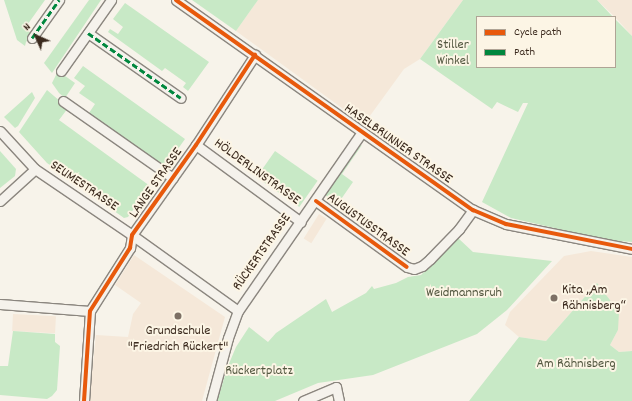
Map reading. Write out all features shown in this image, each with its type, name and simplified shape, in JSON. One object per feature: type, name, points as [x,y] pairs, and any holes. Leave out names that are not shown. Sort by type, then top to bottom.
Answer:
[{"type":"street","points":[[32,38],[59,0]]},
{"type":"street","points":[[61,71],[111,0]]},
{"type":"street","name":"HASELBRUNNER STRASSE","points":[[176,0],[473,210],[506,224],[632,250]]},
{"type":"street","points":[[88,33],[181,98]]},
{"type":"street","name":"LANGE STRASSE","points":[[84,401],[90,311],[130,248],[132,236],[196,145],[255,55]]},
{"type":"street","points":[[63,101],[173,178]]},
{"type":"street","name":"SEUMESTRASSE","points":[[0,131],[35,169],[238,311]]},
{"type":"street","name":"RÜCKERTSTRASSE","points":[[211,401],[228,338],[238,311],[316,201],[362,132]]},
{"type":"street","name":"HÖLDERLINSTRASSE","points":[[196,145],[301,222]]},
{"type":"street","points":[[0,201],[35,169]]},
{"type":"street","name":"AUGUSTUSSTRASSE","points":[[316,201],[408,267],[414,269],[422,266],[459,229],[473,210]]},
{"type":"street","points":[[0,304],[90,311]]},
{"type":"street","points":[[303,401],[336,387],[339,401]]},
{"type":"shaded area","points":[[258,0],[463,0],[420,59],[404,69],[364,124],[236,31]]},
{"type":"shaded area","points":[[597,0],[632,0],[632,36],[616,18],[616,16],[614,16]]},
{"type":"shaded area","points":[[319,214],[327,219],[311,243],[304,239]]},
{"type":"shaded area","name":"Kita „Am Rähnisberg“","points":[[591,251],[632,257],[632,351],[619,352],[610,345],[618,330],[597,283],[546,341],[519,337],[505,325],[510,312],[564,256]]},
{"type":"shaded area","points":[[134,255],[225,317],[202,401],[89,401],[96,335],[128,337],[133,314],[141,303],[115,285]]},
{"type":"shaded area","points":[[13,314],[56,316],[55,333],[12,331]]},
{"type":"green space","points":[[4,0],[45,0],[25,28],[32,34],[25,46],[17,40]]},
{"type":"green space","points":[[89,0],[101,0],[52,73],[44,63]]},
{"type":"green space","points":[[192,0],[258,0],[236,31]]},
{"type":"green space","name":"Stiller Winkel","points":[[463,0],[597,0],[612,16],[476,16],[476,68],[616,68],[616,20],[632,36],[632,242],[606,240],[511,218],[482,202],[528,103],[523,103],[518,112],[497,102],[492,109],[420,59]]},
{"type":"green space","points":[[125,3],[209,62],[188,91],[183,87],[186,83],[165,68],[162,71],[108,32],[110,29],[118,34],[123,27],[113,19]]},
{"type":"green space","points":[[83,66],[185,139],[163,170],[87,116],[95,104],[79,93],[85,86],[74,78]]},
{"type":"green space","points":[[58,71],[75,83],[65,98],[59,93],[52,83]]},
{"type":"green space","points":[[47,90],[68,108],[59,120],[150,186],[128,217],[124,218],[47,163],[19,132]]},
{"type":"green space","points":[[32,92],[35,98],[18,126],[15,128],[4,117]]},
{"type":"green space","points":[[362,145],[342,174],[353,182],[337,205],[325,195]]},
{"type":"green space","points":[[0,151],[16,169],[15,176],[0,188]]},
{"type":"green space","points":[[275,151],[318,181],[299,207],[257,177]]},
{"type":"green space","name":"Weidmannsruh","points":[[458,238],[473,252],[552,261],[507,310],[477,334],[373,375],[318,383],[275,401],[217,401],[228,366],[236,347],[249,327],[268,342],[276,333],[326,299],[332,312],[366,293],[372,286],[374,289],[396,283],[408,277],[421,275]]},
{"type":"green space","name":"Am Rähnisberg","points":[[597,283],[619,312],[618,330],[610,345],[619,352],[632,351],[632,401],[469,401],[519,337],[546,341]]},
{"type":"green space","points":[[13,331],[55,334],[55,342],[60,346],[57,390],[47,399],[0,395],[0,366],[8,366]]},
{"type":"marked path","points":[[32,38],[59,0]]},
{"type":"marked path","points":[[88,33],[181,98]]},
{"type":"cycle path","points":[[176,0],[473,210],[506,224],[632,249]]},
{"type":"cycle path","points":[[84,401],[90,311],[130,248],[132,235],[196,145],[255,55]]},
{"type":"cycle path","points":[[316,201],[407,267]]},
{"type":"place","name":"Kita „Am Rähnisberg“","points":[[554,298]]},
{"type":"place","name":"Grundschule \"Friedrich Rückert\"","points":[[178,316]]},
{"type":"park label","name":"Rückertplatz","points":[[259,371]]}]
